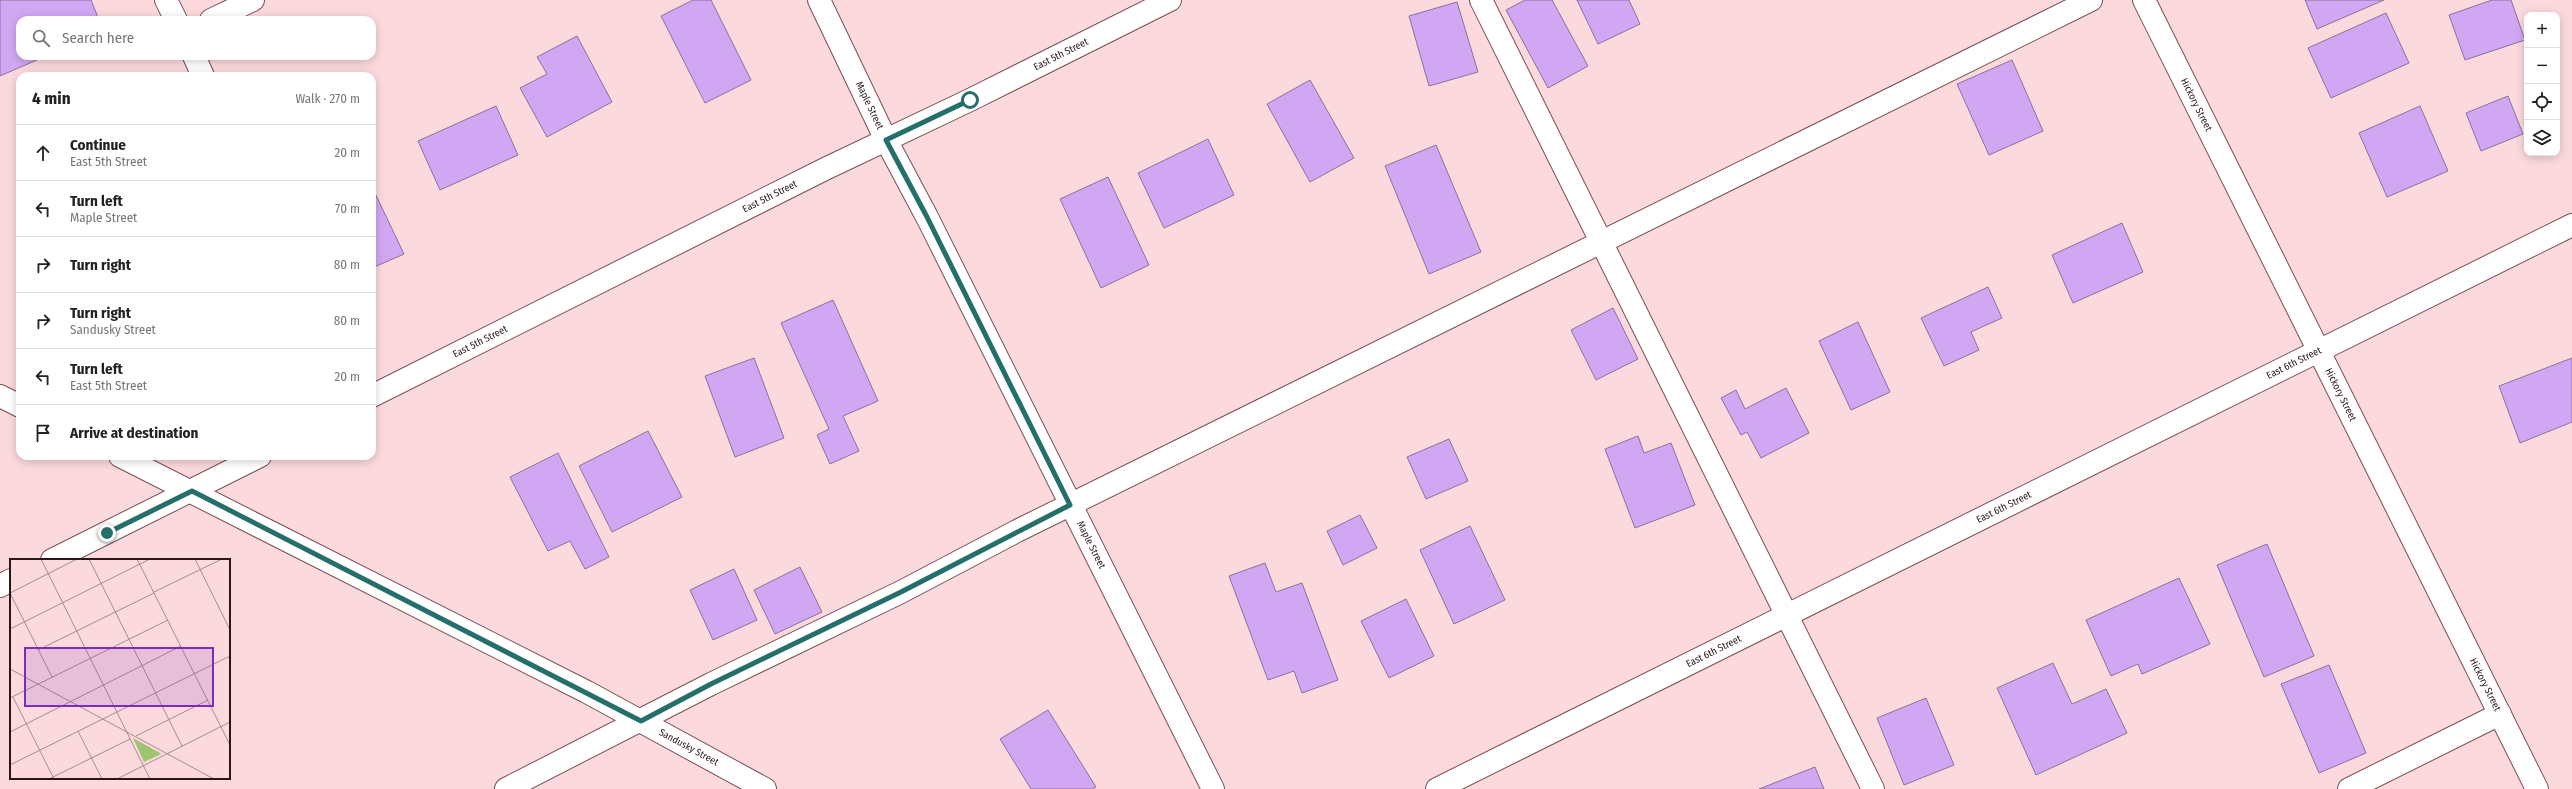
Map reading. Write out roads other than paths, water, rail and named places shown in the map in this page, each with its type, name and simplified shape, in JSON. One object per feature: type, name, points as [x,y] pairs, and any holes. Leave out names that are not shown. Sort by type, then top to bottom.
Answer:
[{"type":"street","points":[[166,0],[174,16]]},
{"type":"street","points":[[219,16],[253,0]]},
{"type":"street","name":"Maple Street","points":[[819,0],[886,140],[927,217],[1213,789]]},
{"type":"street","name":"East 5th Street","points":[[376,394],[1170,0]]},
{"type":"street","points":[[1481,0],[1600,243],[1872,789]]},
{"type":"street","points":[[506,789],[711,684],[901,592],[1070,505],[2091,0]]},
{"type":"street","name":"Hickory Street","points":[[2144,0],[2320,350],[2537,789]]},
{"type":"street","points":[[196,60],[201,72]]},
{"type":"street","name":"East 6th Street","points":[[1436,789],[2572,225]]},
{"type":"street","points":[[0,396],[16,404]]},
{"type":"street","name":"Sandusky Street","points":[[128,460],[192,491],[641,721],[765,789]]},
{"type":"street","points":[[54,559],[252,460]]},
{"type":"street","points":[[0,586],[10,581]]},
{"type":"street","points":[[2349,789],[2500,714]]}]
